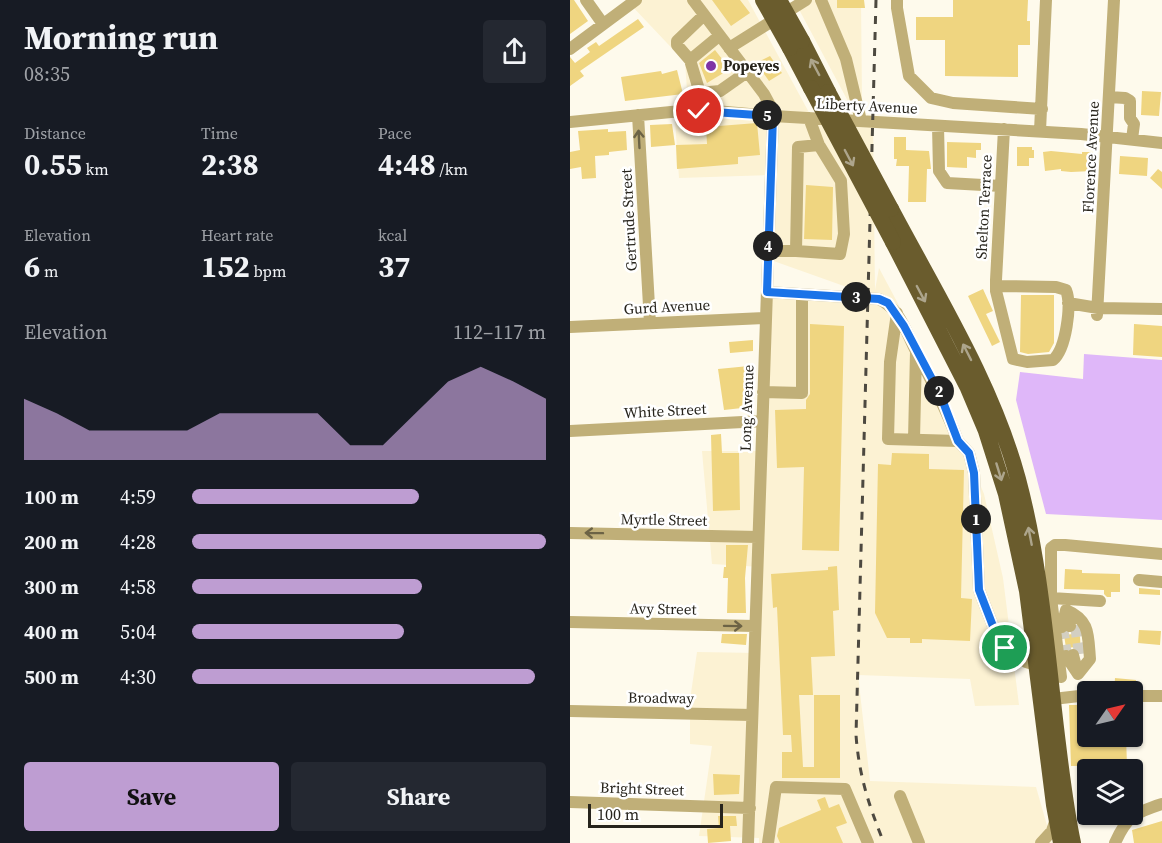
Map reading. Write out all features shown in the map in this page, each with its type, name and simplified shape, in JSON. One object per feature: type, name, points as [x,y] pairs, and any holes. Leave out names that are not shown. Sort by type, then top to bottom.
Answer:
[{"type":"highway","points":[[763,0],[828,92],[967,352],[992,404],[1043,561],[1053,607],[1056,678],[1053,699],[1066,807],[1073,843]]},
{"type":"highway","points":[[779,0],[811,88],[953,355],[974,400],[991,447],[1018,542],[1027,591],[1061,843]]},
{"type":"street","points":[[586,0],[603,24]]},
{"type":"street","points":[[570,49],[636,0]]},
{"type":"street","name":"Long Avenue","points":[[693,0],[767,98],[773,116],[748,843]]},
{"type":"street","points":[[729,48],[806,0]]},
{"type":"street","points":[[821,0],[846,59],[861,121]]},
{"type":"street","points":[[897,0],[909,76],[931,98],[953,103],[1042,109]]},
{"type":"street","points":[[1040,131],[1046,0]]},
{"type":"street","name":"Florence Avenue","points":[[1098,312],[1114,0]]},
{"type":"street","points":[[699,111],[700,93],[690,60],[677,45],[677,41],[704,15]]},
{"type":"street","points":[[690,60],[719,36]]},
{"type":"street","points":[[700,93],[729,87],[747,72]]},
{"type":"street","points":[[718,91],[718,111]]},
{"type":"street","points":[[1109,97],[1125,98],[1130,101],[1130,118],[1134,124],[1132,139]]},
{"type":"street","name":"Liberty Avenue","points":[[570,123],[638,115],[718,111],[1040,131],[1162,142]]},
{"type":"street","name":"Gertrude Street","points":[[638,115],[650,323]]},
{"type":"street","points":[[768,251],[840,254],[842,246],[841,181],[819,145],[809,118]]},
{"type":"street","points":[[938,126],[939,171],[947,183],[1001,186]]},
{"type":"street","name":"Shelton Terrace","points":[[1004,129],[996,286],[1002,320],[1013,359],[1050,361],[1058,356],[1065,334],[1068,303]]},
{"type":"street","points":[[796,251],[798,147],[819,145]]},
{"type":"street","points":[[996,286],[1063,288],[1068,295],[1068,303],[1098,312],[1162,309]]},
{"type":"street","points":[[767,292],[879,299],[888,303],[897,313],[940,394],[958,441],[969,453],[974,473],[979,590],[998,639],[1005,648],[1016,652],[1026,663],[1036,665]]},
{"type":"street","points":[[763,392],[802,393],[802,294]]},
{"type":"street","points":[[897,313],[890,362],[888,439],[958,441]]},
{"type":"street","name":"Gurd Avenue","points":[[570,327],[766,318]]},
{"type":"street","points":[[914,439],[916,351]]},
{"type":"street","name":"White Street","points":[[570,431],[762,422]]},
{"type":"street","name":"Myrtle Street","points":[[570,532],[758,537]]},
{"type":"street","points":[[1043,561],[1055,545],[1162,554]]},
{"type":"street","points":[[1139,580],[1162,582]]},
{"type":"street","points":[[1053,607],[1100,601]]},
{"type":"street","points":[[1053,607],[1070,626]]},
{"type":"street","points":[[1053,607],[1078,615],[1084,622],[1089,638],[1090,659],[1078,674],[1056,678]]},
{"type":"street","name":"Avy Street","points":[[570,622],[755,627]]},
{"type":"street","points":[[1016,652],[1021,645],[1034,641]]},
{"type":"street","points":[[1073,655],[1078,674]]},
{"type":"street","points":[[1053,699],[1077,696]]},
{"type":"street","points":[[1143,696],[1162,696]]},
{"type":"street","name":"Broadway","points":[[570,711],[752,715]]},
{"type":"street","points":[[768,843],[776,788],[845,789],[868,843]]},
{"type":"street","points":[[900,796],[919,843]]},
{"type":"street","name":"Bright Street","points":[[570,802],[750,808]]},
{"type":"street","points":[[1115,843],[1127,820],[1141,811],[1162,804]]},
{"type":"street","points":[[1041,843],[1052,831],[1056,818]]},
{"type":"shaded area","points":[[636,0],[748,0],[812,118],[873,122],[875,290],[879,268],[928,360],[984,494],[1003,578],[1019,705],[975,706],[970,679],[858,675],[870,781],[1036,787],[1052,843],[759,843],[759,838],[699,836],[712,746],[690,744],[690,700],[697,652],[758,653],[761,567],[712,564],[702,451],[765,451],[769,291],[872,296],[768,259],[770,175],[679,178],[675,120],[689,118],[685,62],[630,4]]},
{"type":"shaded area","points":[[794,0],[861,0],[862,101],[850,105]]},
{"type":"shaded area","points":[[1084,354],[1162,360],[1162,520],[1046,514],[1016,400],[1020,372],[1083,379]]},
{"type":"building","points":[[570,0],[574,0],[588,21],[570,34]]},
{"type":"building","points":[[712,0],[740,0],[750,13],[731,26]]},
{"type":"building","points":[[837,0],[864,0],[865,8],[837,8]]},
{"type":"building","points":[[953,0],[1028,0],[1027,21],[1030,21],[1030,45],[1018,45],[1018,77],[945,76],[945,40],[916,40],[916,17],[953,17]]},
{"type":"building","points":[[638,19],[644,27],[580,71],[584,76],[570,86],[570,57],[575,63],[590,52],[587,48],[596,42],[599,46]]},
{"type":"building","name":"Popeyes","points":[[715,50],[730,69],[707,83],[699,63]]},
{"type":"building","points":[[770,56],[782,73],[769,81],[756,63]]},
{"type":"building","points":[[677,70],[683,94],[625,101],[621,77],[661,71],[662,74]]},
{"type":"building","points":[[1142,91],[1161,92],[1159,116],[1141,115]]},
{"type":"building","points":[[757,123],[760,155],[738,157],[738,164],[677,169],[676,145],[707,144],[706,127]]},
{"type":"building","points":[[672,124],[675,145],[651,147],[650,125]]},
{"type":"building","points":[[608,129],[608,132],[626,131],[627,150],[595,156],[596,178],[582,179],[581,167],[570,169],[570,152],[580,150],[578,131]]},
{"type":"building","points":[[894,137],[906,137],[906,150],[929,151],[931,169],[927,169],[926,202],[908,202],[909,166],[896,166]]},
{"type":"building","points":[[947,142],[981,143],[981,150],[976,150],[976,158],[967,157],[967,168],[947,167]]},
{"type":"building","points":[[1017,147],[1032,147],[1034,150],[1034,158],[1029,158],[1029,166],[1017,166]]},
{"type":"building","points":[[1043,152],[1082,154],[1082,152],[1093,152],[1093,171],[1071,172],[1061,171],[1061,169],[1045,171]]},
{"type":"building","points":[[1120,156],[1148,158],[1147,176],[1119,174]]},
{"type":"building","points":[[1158,169],[1162,172],[1162,189],[1150,178]]},
{"type":"building","points":[[806,185],[833,187],[832,240],[804,239]]},
{"type":"building","points":[[983,289],[993,311],[986,314],[1000,342],[992,346],[968,296]]},
{"type":"building","points":[[1021,295],[1054,295],[1054,343],[1049,352],[1028,354],[1020,352]]},
{"type":"building","points":[[810,324],[844,326],[839,551],[802,550],[804,467],[777,468],[775,410],[806,409],[806,400],[810,394]]},
{"type":"building","points":[[1134,324],[1162,326],[1162,357],[1133,355]]},
{"type":"building","points":[[753,340],[753,351],[730,353],[729,342]]},
{"type":"building","points":[[749,366],[751,407],[724,410],[718,369]]},
{"type":"building","points":[[721,434],[722,453],[739,453],[740,510],[713,511],[711,435]]},
{"type":"building","points":[[892,453],[929,454],[929,469],[964,470],[961,598],[972,599],[970,641],[922,639],[922,643],[910,643],[910,638],[887,638],[875,613],[878,464],[891,465]]},
{"type":"building","points":[[726,545],[748,545],[745,578],[746,613],[727,613],[728,578],[723,578],[724,567],[726,567]]},
{"type":"building","points":[[837,566],[839,610],[833,611],[835,656],[811,657],[813,695],[799,695],[803,767],[814,767],[814,695],[840,695],[840,778],[782,778],[782,752],[792,752],[791,735],[783,735],[777,607],[773,608],[771,574],[828,570],[828,567]]},
{"type":"building","points":[[1065,569],[1082,570],[1082,573],[1120,574],[1120,592],[1111,592],[1111,597],[1107,597],[1104,590],[1064,589]]},
{"type":"building","points":[[1139,588],[1160,590],[1160,595],[1139,594]]},
{"type":"building","points":[[1077,630],[1080,637],[1081,654],[1076,647],[1066,648],[1064,635],[1073,634]]},
{"type":"building","points":[[1139,630],[1161,631],[1160,645],[1138,643]]},
{"type":"building","points":[[722,634],[747,634],[746,645],[721,643]]},
{"type":"building","points":[[1115,678],[1136,680],[1136,681],[1115,681]]},
{"type":"building","points":[[1069,705],[1077,705],[1077,747],[1126,747],[1127,759],[1077,759],[1077,766],[1071,766]]},
{"type":"building","points":[[713,774],[740,775],[739,794],[714,795]]},
{"type":"building","points":[[825,797],[829,808],[839,804],[847,823],[836,827],[843,843],[780,843],[777,836],[779,828],[821,810],[817,800]]},
{"type":"building","points":[[718,816],[736,816],[737,826],[730,826],[731,841],[708,843],[707,829],[719,828]]},
{"type":"building","points":[[1162,821],[1162,843],[1134,843],[1132,830]]},
{"type":"tunnel","points":[[1076,625],[1080,654]]},
{"type":"tunnel","points":[[1062,627],[1066,656]]},
{"type":"railway","points":[[876,0],[856,735],[865,790],[884,843]]},
{"type":"place","name":"Popeyes","points":[[711,66]]},
{"type":"route","points":[[699,111],[773,116],[767,292],[879,299],[888,303],[897,313],[940,394],[958,441],[969,453],[974,473],[979,590],[998,639],[1005,648]]}]
